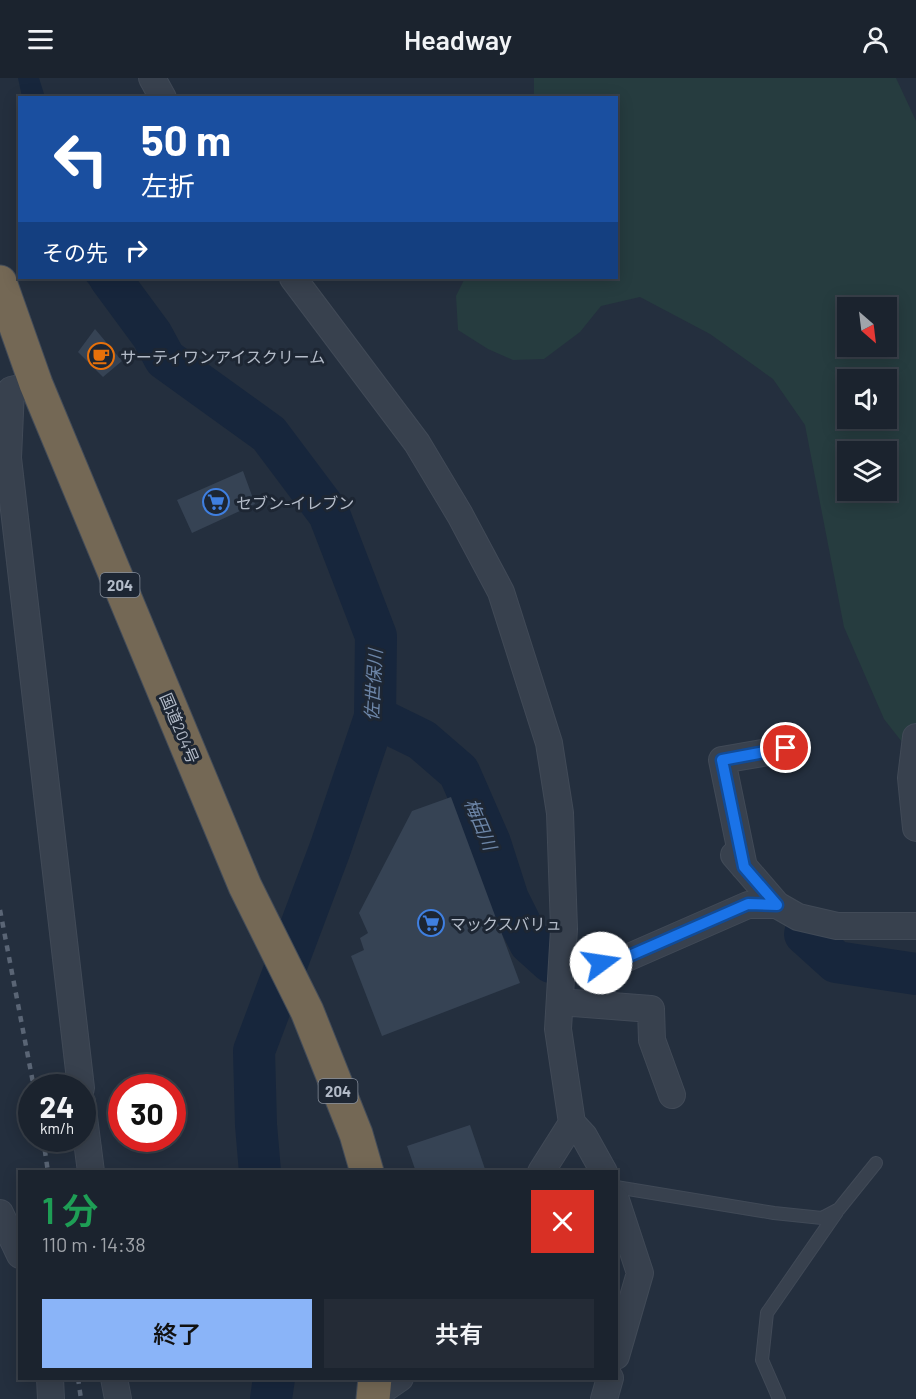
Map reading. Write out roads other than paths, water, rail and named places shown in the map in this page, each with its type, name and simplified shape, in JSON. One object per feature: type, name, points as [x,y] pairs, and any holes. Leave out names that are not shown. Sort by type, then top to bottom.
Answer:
[{"type":"highway","name":"国道204号","points":[[0,282],[36,384],[246,886],[307,1011],[356,1134],[366,1170]]},
{"type":"street","points":[[152,78],[162,96]]},
{"type":"street","points":[[294,279],[417,443],[460,515],[501,592],[549,743],[560,813],[564,929],[558,1029],[572,1123],[584,1136],[603,1170]]},
{"type":"street","points":[[36,384],[11,390],[4,459],[79,1074]]},
{"type":"street","points":[[916,737],[911,778],[916,828]]},
{"type":"street","points":[[744,867],[722,760],[786,748]]},
{"type":"street","points":[[728,848],[777,905],[798,917],[837,926],[916,926]]},
{"type":"street","points":[[562,969],[620,960],[748,904],[777,905]]},
{"type":"street","points":[[560,1002],[651,1009],[652,1040],[672,1095]]},
{"type":"street","points":[[542,1170],[572,1123]]},
{"type":"street","points":[[88,1152],[91,1170]]},
{"type":"street","points":[[618,1206],[640,1273],[618,1349]]},
{"type":"street","points":[[0,1213],[18,1251]]},
{"type":"street","points":[[50,1380],[51,1399]]},
{"type":"street","points":[[114,1380],[118,1399]]},
{"type":"street","points":[[374,1391],[396,1380]]},
{"type":"street","points":[[604,1399],[609,1380]]},
{"type":"lane","points":[[779,1399],[762,1360],[767,1313],[839,1209],[876,1163]]},
{"type":"lane","points":[[618,1187],[774,1213],[822,1218],[839,1209]]},
{"type":"water","points":[[18,78],[39,78],[45,96],[22,96]]},
{"type":"water","points":[[85,279],[129,279],[159,340],[94,290]]},
{"type":"waterway","name":"佐世保川","points":[[111,279],[152,335],[165,359],[269,434],[329,514],[376,636],[375,717],[330,849],[254,1051],[260,1170]]},
{"type":"waterway","name":"梅田川","points":[[375,717],[422,740],[459,772],[490,843],[508,899],[530,943],[551,962]]},
{"type":"waterway","name":"梅田川","points":[[805,934],[836,962],[916,974]]},
{"type":"waterway","name":"佐世保川","points":[[271,1399],[274,1380]]},
{"type":"railway","points":[[0,910],[31,1074]]},
{"type":"railway","points":[[45,1152],[48,1170]]},
{"type":"railway","points":[[78,1380],[81,1399]]},
{"type":"place","name":"サーティワンアイスクリーム","points":[[101,356]]},
{"type":"place","name":"セブン-イレブン","points":[[216,502]]},
{"type":"place","name":"マックスバリュ","points":[[431,923]]}]
